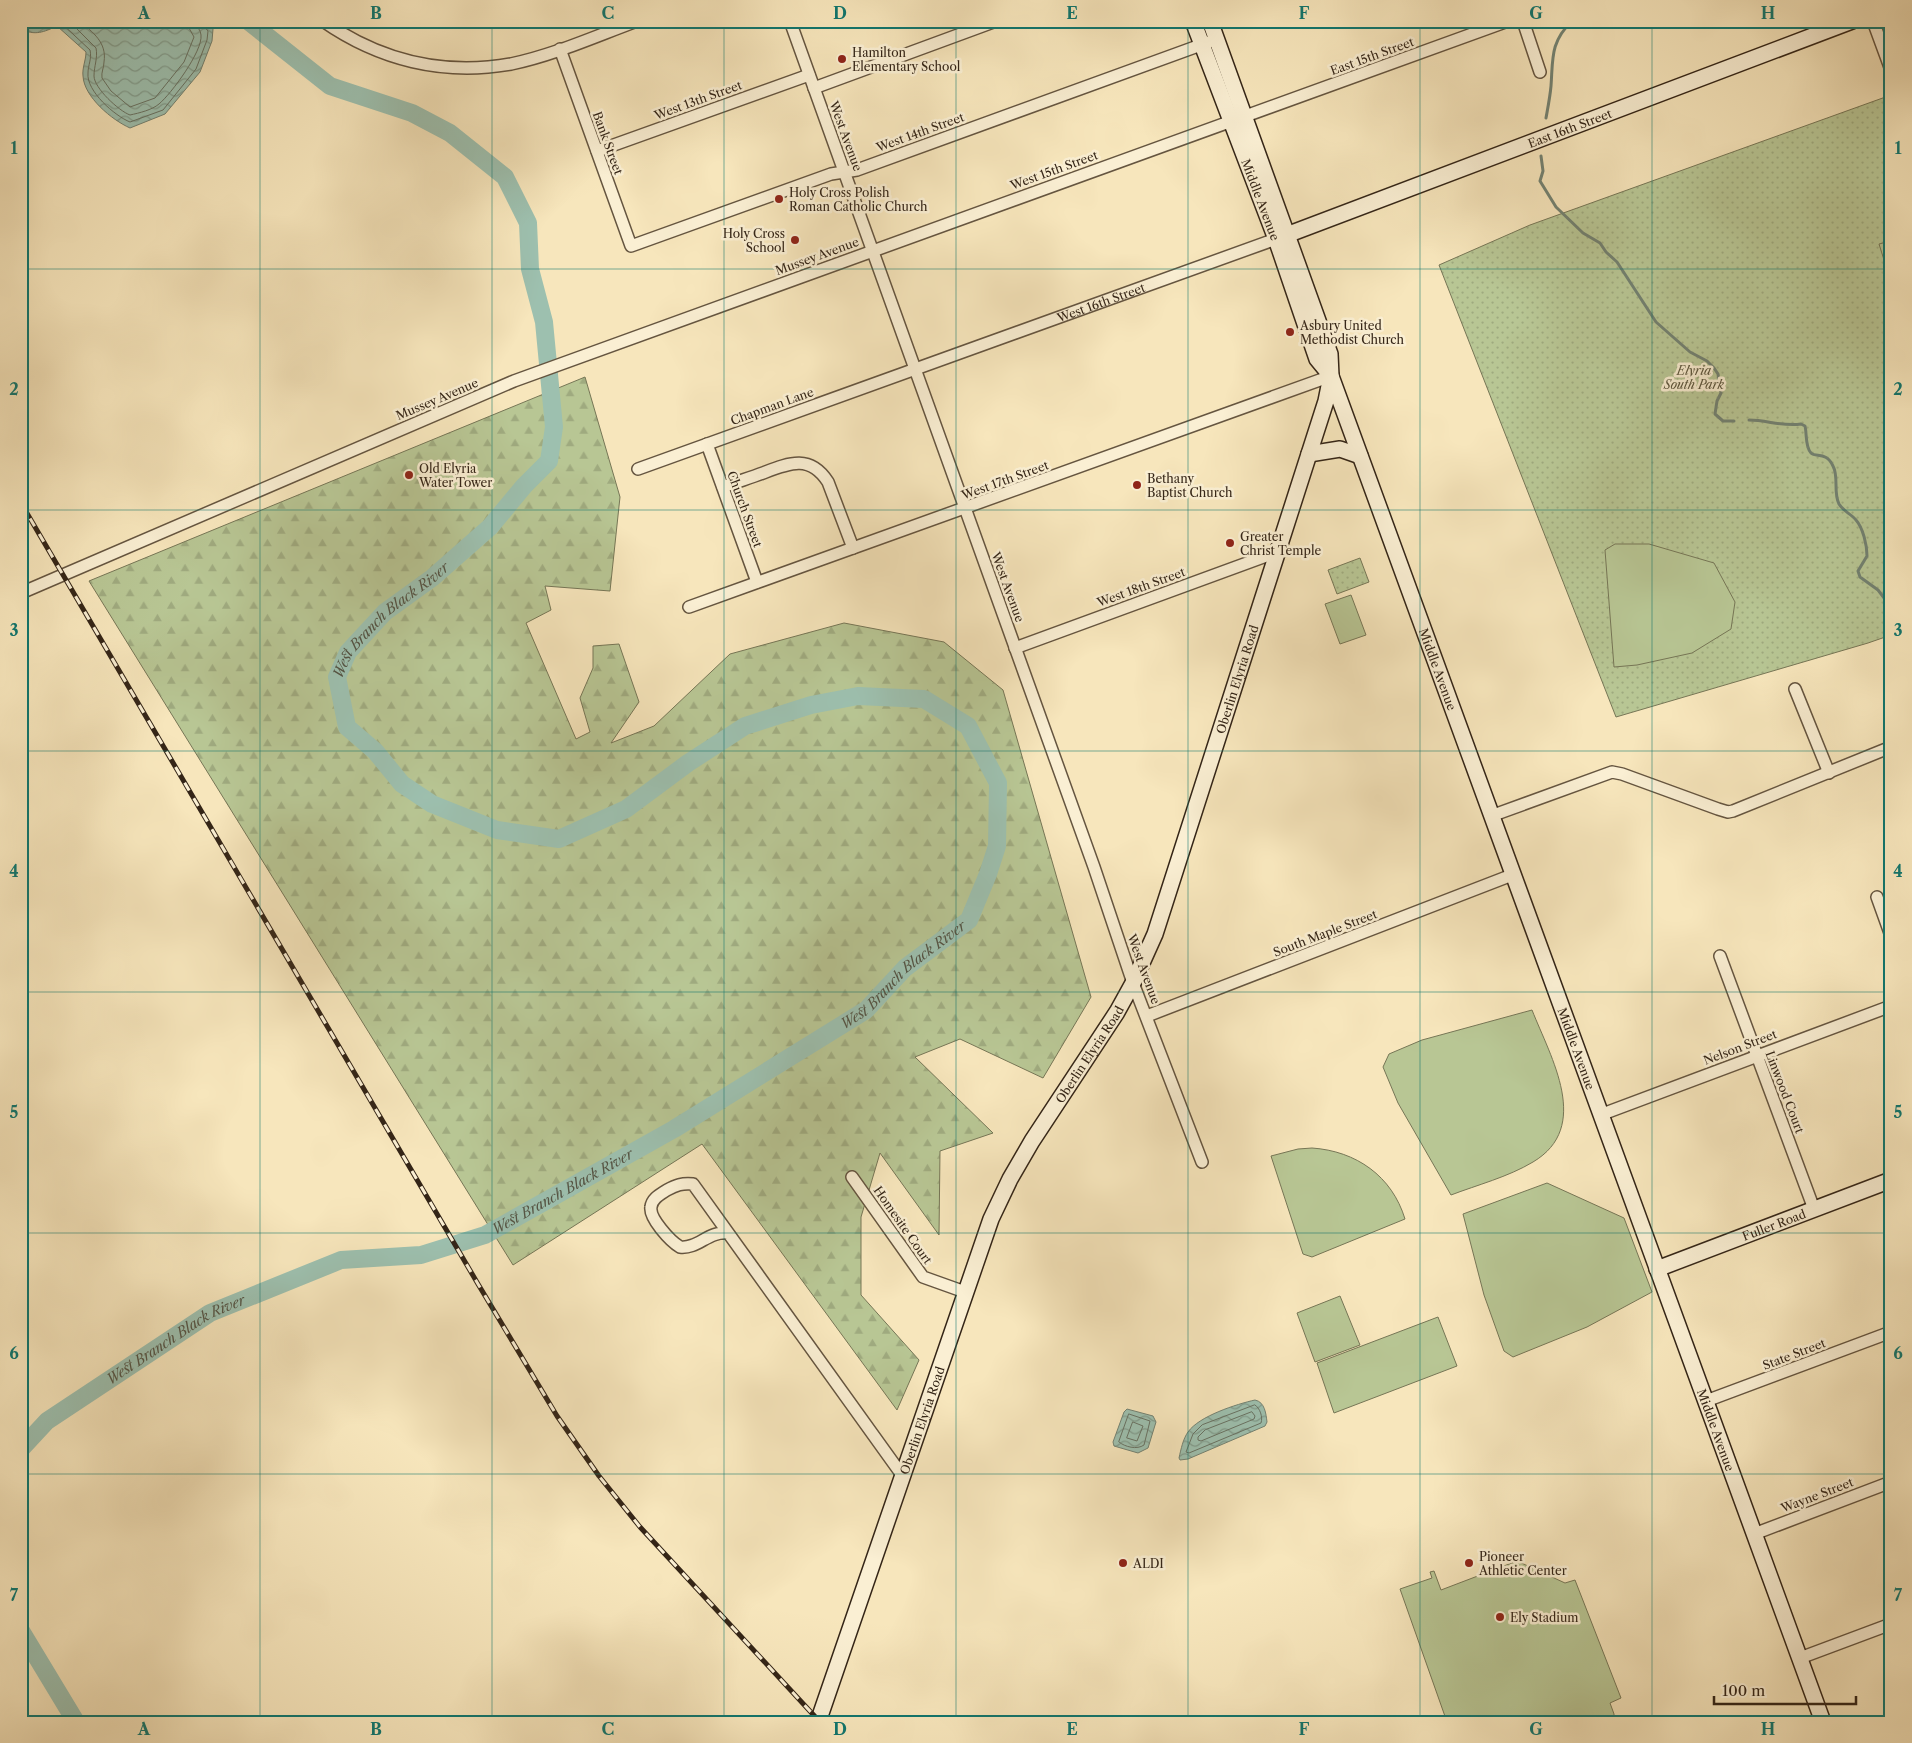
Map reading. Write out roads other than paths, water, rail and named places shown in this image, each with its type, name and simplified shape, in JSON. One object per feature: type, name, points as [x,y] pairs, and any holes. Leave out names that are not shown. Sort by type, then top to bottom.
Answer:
[{"type":"street","points":[[323,21],[356,42],[384,54],[428,65],[470,68],[512,63],[560,49],[637,21]]},
{"type":"street","name":"West Avenue","points":[[790,21],[1094,867],[1133,983],[1202,1162]]},
{"type":"street","points":[[814,88],[996,21]]},
{"type":"street","name":"Middle Avenue","points":[[1193,21],[1237,119],[1282,237],[1330,354],[1331,376],[1823,1722]]},
{"type":"street","name":"Middle Avenue","points":[[1210,21],[1217,40],[1237,119]]},
{"type":"street","name":"East 15th Street","points":[[1237,119],[1508,21]]},
{"type":"street","points":[[1523,21],[1540,72]]},
{"type":"street","name":"East 16th Street","points":[[1282,237],[1852,21]]},
{"type":"street","points":[[1873,21],[1891,70]]},
{"type":"street","name":"West 14th Street","points":[[631,246],[831,174],[857,170],[1217,40]]},
{"type":"street","name":"Bank Street","points":[[560,49],[631,246]]},
{"type":"street","name":"West 13th Street","points":[[597,151],[809,75]]},
{"type":"street","name":"West 15th Street","points":[[872,250],[1237,119]]},
{"type":"street","name":"West 16th Street","points":[[914,368],[1282,237]]},
{"type":"street","name":"Mussey Avenue","points":[[21,593],[527,376],[872,250]]},
{"type":"street","name":"Chapman Lane","points":[[638,469],[914,368]]},
{"type":"street","name":"Oberlin Elyria Road","points":[[818,1722],[991,1219],[1010,1179],[1032,1141],[1117,1012],[1133,983],[1155,934],[1326,401],[1331,376]]},
{"type":"street","name":"West 17th Street","points":[[689,607],[1331,376]]},
{"type":"street","name":"Church Street","points":[[708,444],[757,582]]},
{"type":"street","points":[[1309,454],[1340,449],[1360,456]]},
{"type":"street","points":[[723,487],[788,464],[803,463],[811,466],[823,474],[828,482],[853,548]]},
{"type":"street","name":"West 18th Street","points":[[1015,648],[1277,552]]},
{"type":"street","points":[[1795,689],[1829,773]]},
{"type":"street","points":[[1491,816],[1612,772],[1728,812],[1740,809],[1891,747]]},
{"type":"street","name":"South Maple Street","points":[[1147,1016],[1512,875]]},
{"type":"street","points":[[1877,897],[1891,936]]},
{"type":"street","name":"Linwood Court","points":[[1720,956],[1814,1209]]},
{"type":"street","name":"Nelson Street","points":[[1600,1115],[1891,1006]]},
{"type":"street","name":"Homesite Court","points":[[852,1176],[924,1277],[965,1292]]},
{"type":"street","points":[[728,1234],[719,1232],[685,1248],[675,1244],[662,1230],[651,1213],[652,1201],[673,1186],[690,1180],[902,1475]]},
{"type":"street","name":"Fuller Road","points":[[1657,1270],[1891,1180]]},
{"type":"street","name":"State Street","points":[[1706,1401],[1891,1332]]},
{"type":"street","name":"Wayne Street","points":[[1754,1534],[1891,1482]]},
{"type":"street","points":[[1800,1658],[1891,1624]]},
{"type":"water","points":[[21,21],[205,21],[213,29],[212,41],[200,72],[165,114],[130,128],[107,114],[88,92],[83,76],[86,52],[57,26],[35,33],[21,29]]},
{"type":"water","points":[[1255,1400],[1261,1403],[1264,1409],[1267,1422],[1265,1426],[1188,1459],[1180,1460],[1183,1441],[1193,1426],[1209,1416],[1238,1404]]},
{"type":"water","points":[[1127,1409],[1153,1416],[1156,1422],[1148,1448],[1138,1453],[1114,1446],[1113,1442],[1124,1412]]},
{"type":"waterway","name":"West Branch Black River","points":[[21,1449],[47,1421],[210,1313],[341,1260],[421,1255],[485,1235],[674,1129],[866,1010],[905,968],[969,920],[997,846],[998,783],[968,726],[924,699],[858,696],[811,705],[745,726],[688,763],[626,809],[559,839],[497,830],[432,804],[402,784],[375,751],[347,727],[337,677],[348,652],[385,612],[432,578],[490,527],[524,486],[549,461],[554,427],[544,322],[530,269],[528,223],[505,177],[450,133],[412,113],[330,86],[248,21]]},
{"type":"waterway","points":[[1546,118],[1551,90],[1554,51],[1560,36],[1572,21]]},
{"type":"waterway","points":[[1541,156],[1543,171],[1540,181],[1556,207],[1583,233],[1600,243],[1606,252],[1617,262],[1656,322],[1690,352],[1707,361],[1714,368],[1718,374],[1721,393],[1717,401],[1715,414],[1723,421],[1734,421]]},
{"type":"waterway","points":[[1749,420],[1788,425],[1801,424],[1805,426],[1809,450],[1811,453],[1827,458],[1830,461],[1835,470],[1836,495],[1839,504],[1856,520],[1863,532],[1867,556],[1858,571],[1860,577],[1878,590],[1891,607]]},
{"type":"waterway","name":"West Branch Black River","points":[[21,1631],[76,1722]]},
{"type":"railway","points":[[21,503],[557,1416],[599,1476],[640,1527],[820,1722]]},
{"type":"place","name":"Hamilton Elementary School","points":[[842,59]]},
{"type":"place","name":"Holy Cross Polish Roman Catholic Church","points":[[779,199]]},
{"type":"place","name":"Holy Cross School","points":[[795,240]]},
{"type":"place","name":"Asbury United Methodist Church","points":[[1290,332]]},
{"type":"place","name":"Old Elyria Water Tower","points":[[409,475]]},
{"type":"place","name":"Bethany Baptist Church","points":[[1137,485]]},
{"type":"place","name":"Greater Christ Temple","points":[[1230,543]]},
{"type":"place","name":"ALDI","points":[[1123,1563]]},
{"type":"place","name":"Pioneer Athletic Center","points":[[1469,1563]]},
{"type":"place","name":"Ely Stadium","points":[[1500,1617]]},
{"type":"park label","name":"Elyria South Park","points":[[1694,377]]}]
